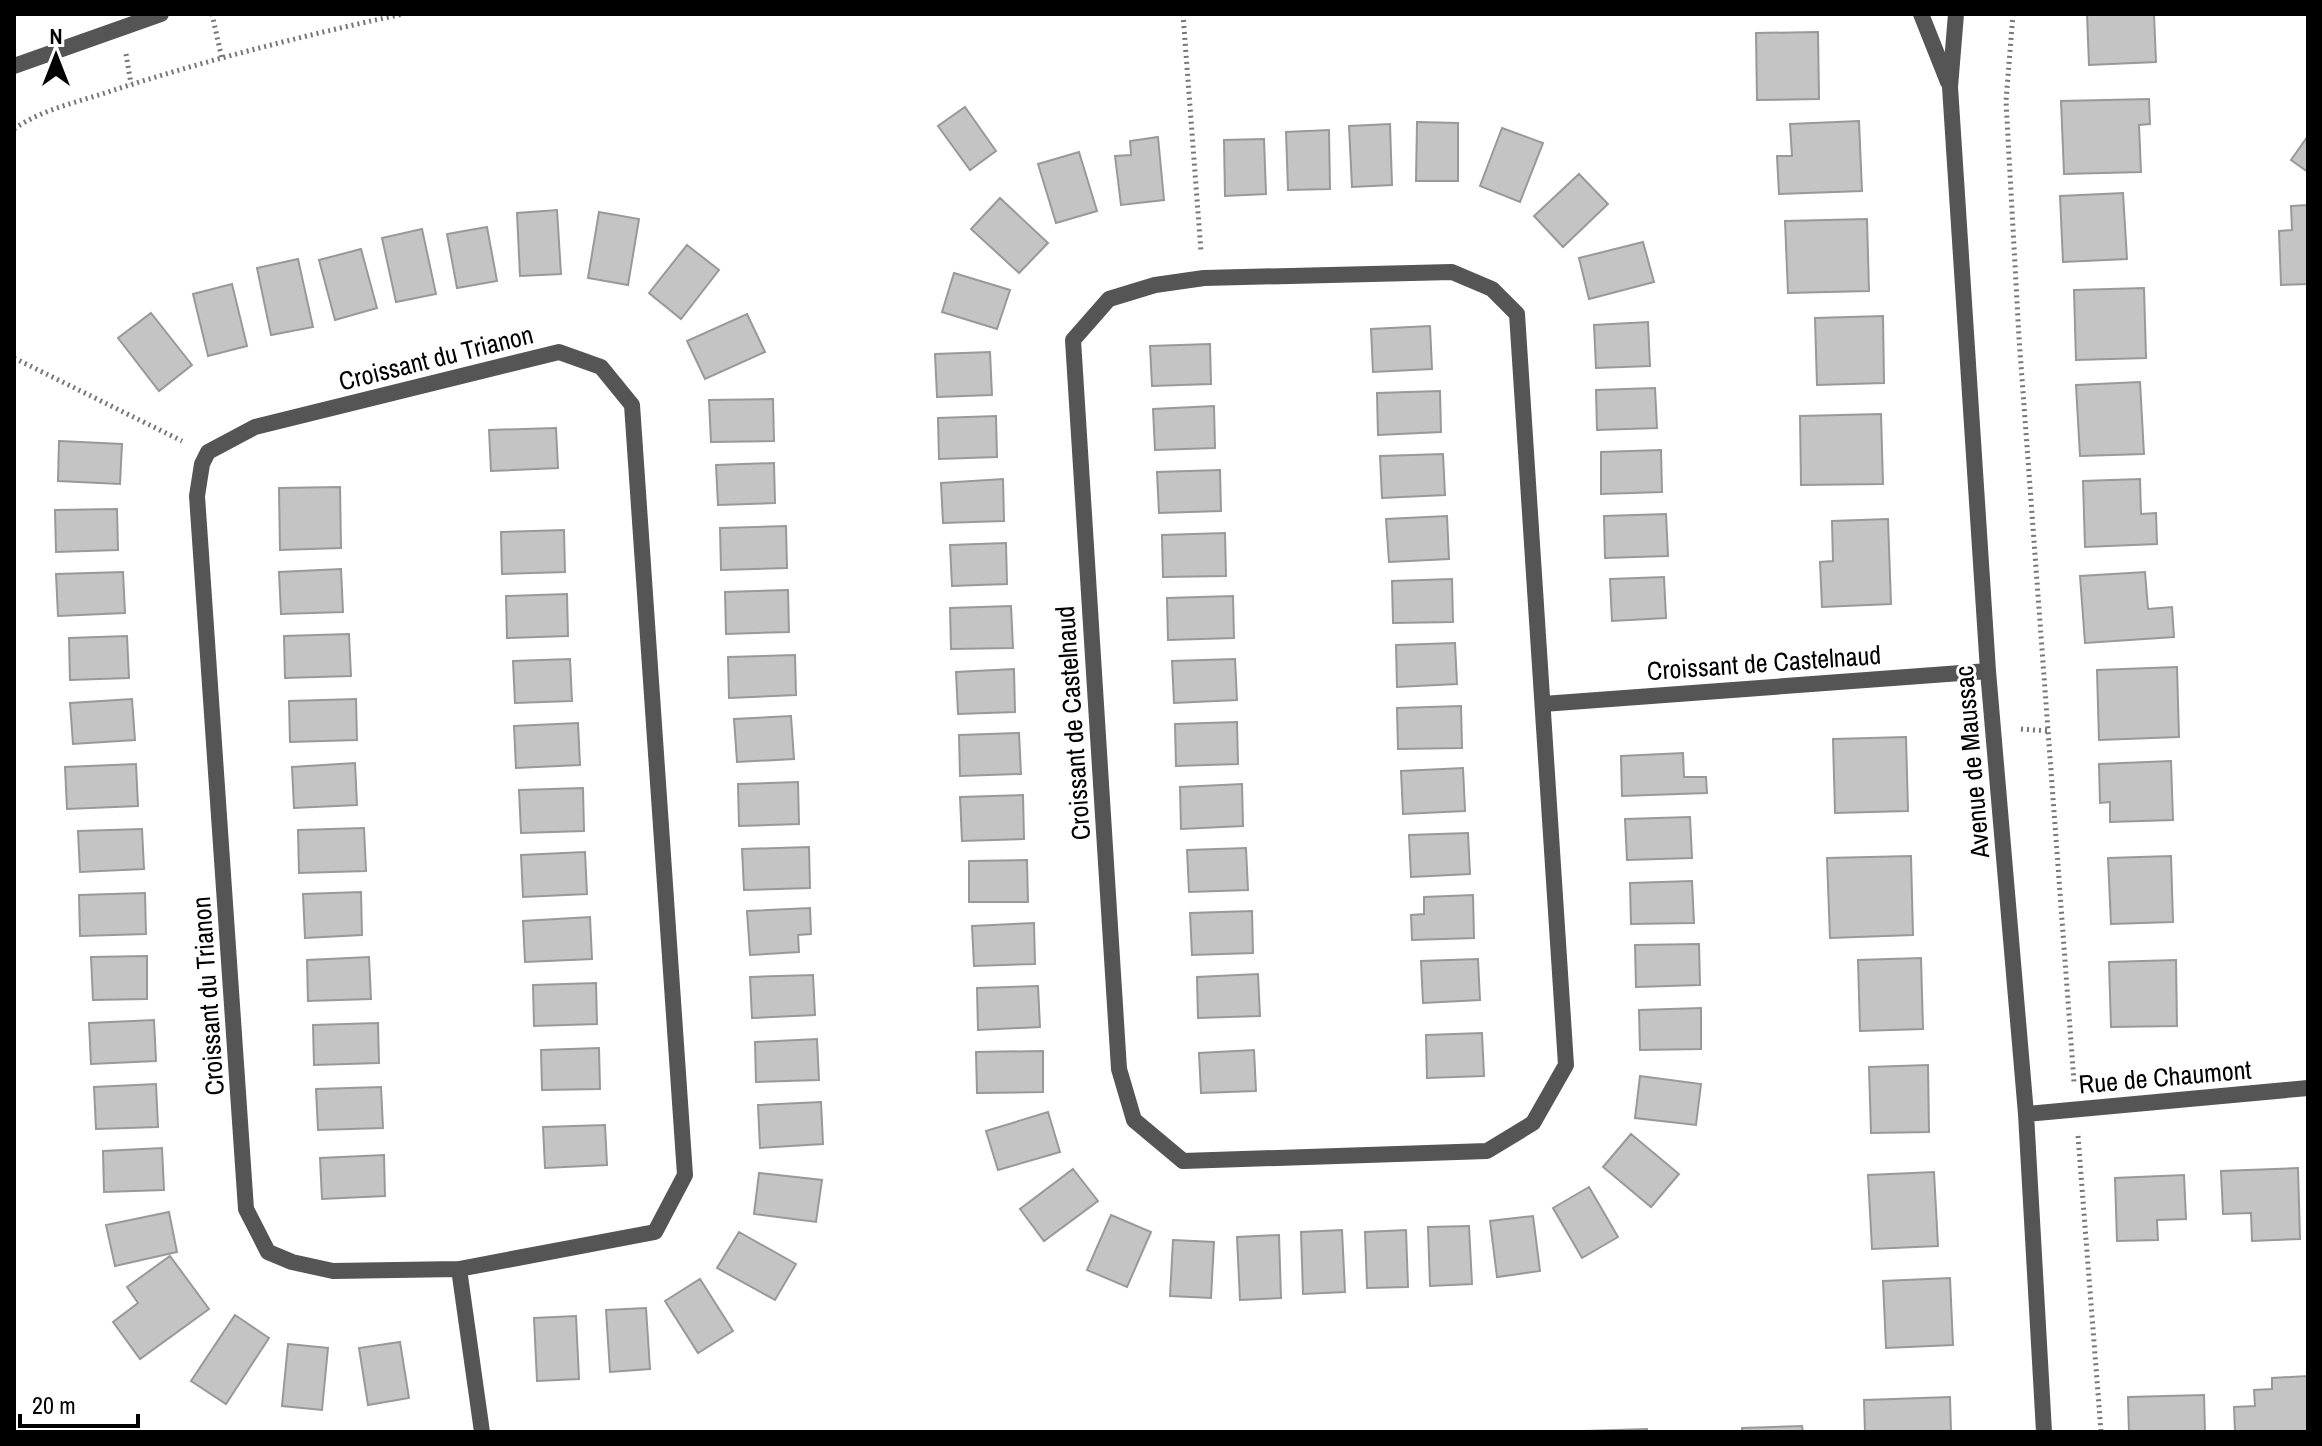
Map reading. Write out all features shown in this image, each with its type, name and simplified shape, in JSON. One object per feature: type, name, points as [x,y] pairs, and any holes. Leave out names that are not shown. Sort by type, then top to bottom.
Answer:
[{"type":"street","points":[[14,66],[161,14]]},
{"type":"street","name":"Avenue de Maussac","points":[[1921,14],[1950,87]]},
{"type":"street","name":"Avenue de Maussac","points":[[1956,14],[1950,87],[1988,671],[2026,1114],[2044,1432]]},
{"type":"street","name":"Croissant de Castelnaud","points":[[1452,272],[1492,289],[1517,314],[1543,704],[1566,1065],[1533,1123],[1487,1151],[1183,1161],[1134,1120],[1119,1069],[1073,340],[1109,299],[1155,285],[1204,278],[1452,272]]},
{"type":"street","name":"Croissant du Trianon","points":[[559,352],[601,367],[632,405],[685,1175],[655,1232],[459,1269],[333,1271],[292,1262],[268,1252],[246,1209],[197,496],[202,464],[208,452],[255,427],[559,352]]},
{"type":"street","name":"Croissant de Castelnaud","points":[[1543,704],[1988,671]]},
{"type":"street","name":"Rue de Chaumont","points":[[2026,1114],[2308,1088]]},
{"type":"street","points":[[459,1269],[482,1432]]},
{"type":"path","points":[[212,14],[222,59]]},
{"type":"path","points":[[14,129],[26,120],[51,111],[222,59],[403,14]]},
{"type":"path","points":[[1183,14],[1202,256]]},
{"type":"path","points":[[2013,14],[2006,101],[2073,1068]]},
{"type":"path","points":[[14,358],[189,445]]},
{"type":"path","points":[[2078,1148],[2101,1432]]},
{"type":"building","points":[[2087,14],[2154,14],[2156,62],[2089,65]]},
{"type":"building","points":[[1818,32],[1819,99],[1757,100],[1756,33]]},
{"type":"building","points":[[2149,99],[2150,124],[2139,125],[2141,172],[2064,174],[2061,101]]},
{"type":"building","points":[[965,107],[996,151],[970,170],[938,126]]},
{"type":"building","points":[[1859,121],[1862,191],[1779,194],[1777,156],[1792,156],[1790,124]]},
{"type":"building","points":[[1417,122],[1458,123],[1458,181],[1416,181]]},
{"type":"building","points":[[1390,124],[1392,185],[1352,187],[1349,126]]},
{"type":"building","points":[[1502,128],[1543,143],[1520,202],[1480,186]]},
{"type":"building","points":[[1329,130],[1330,189],[1288,190],[1286,132]]},
{"type":"building","points":[[2308,136],[2308,172],[2291,160]]},
{"type":"building","points":[[1158,137],[1164,200],[1121,205],[1115,156],[1131,155],[1130,141]]},
{"type":"building","points":[[1264,139],[1266,194],[1225,196],[1224,140]]},
{"type":"building","points":[[1079,152],[1097,211],[1056,223],[1038,164]]},
{"type":"building","points":[[1579,174],[1608,204],[1563,247],[1534,216]]},
{"type":"building","points":[[2123,193],[2127,259],[2063,262],[2060,196]]},
{"type":"building","points":[[1000,198],[1048,243],[1019,273],[971,229]]},
{"type":"building","points":[[2308,205],[2308,284],[2281,285],[2279,231],[2292,230],[2291,206]]},
{"type":"building","points":[[557,210],[561,274],[520,276],[517,213]]},
{"type":"building","points":[[599,212],[639,219],[628,285],[588,278]]},
{"type":"building","points":[[1867,219],[1869,291],[1788,293],[1785,221]]},
{"type":"building","points":[[487,227],[497,281],[457,288],[447,234]]},
{"type":"building","points":[[422,229],[436,294],[396,302],[382,238]]},
{"type":"building","points":[[1643,242],[1654,282],[1589,299],[1579,258]]},
{"type":"building","points":[[687,245],[719,270],[681,319],[649,293]]},
{"type":"building","points":[[361,249],[377,308],[335,320],[319,260]]},
{"type":"building","points":[[298,259],[313,327],[271,335],[257,268]]},
{"type":"building","points":[[954,273],[1010,290],[997,329],[942,312]]},
{"type":"building","points":[[232,284],[247,346],[208,356],[193,294]]},
{"type":"building","points":[[2144,288],[2146,358],[2076,360],[2074,290]]},
{"type":"building","points":[[151,313],[192,365],[159,391],[118,338]]},
{"type":"building","points":[[747,314],[765,352],[705,379],[687,341]]},
{"type":"building","points":[[1883,316],[1884,383],[1817,385],[1815,318]]},
{"type":"building","points":[[1648,322],[1650,366],[1596,368],[1594,325]]},
{"type":"building","points":[[1430,326],[1432,369],[1373,372],[1371,329]]},
{"type":"building","points":[[1210,344],[1211,384],[1152,386],[1150,346]]},
{"type":"building","points":[[990,352],[992,395],[937,397],[935,354]]},
{"type":"building","points":[[2140,382],[2144,454],[2080,456],[2076,385]]},
{"type":"building","points":[[1655,388],[1657,428],[1597,430],[1596,390]]},
{"type":"building","points":[[1440,391],[1441,432],[1378,435],[1377,393]]},
{"type":"building","points":[[773,399],[774,441],[711,442],[709,400]]},
{"type":"building","points":[[1214,406],[1215,448],[1155,450],[1153,409]]},
{"type":"building","points":[[1881,414],[1883,484],[1801,485],[1800,416]]},
{"type":"building","points":[[996,416],[997,457],[939,459],[938,418]]},
{"type":"building","points":[[556,428],[558,468],[491,471],[489,430]]},
{"type":"building","points":[[59,441],[122,444],[120,484],[58,481]]},
{"type":"building","points":[[1661,450],[1662,492],[1601,494],[1601,452]]},
{"type":"building","points":[[1443,454],[1445,495],[1382,498],[1380,456]]},
{"type":"building","points":[[774,463],[775,503],[718,505],[716,465]]},
{"type":"building","points":[[1220,470],[1221,511],[1159,513],[1157,472]]},
{"type":"building","points":[[1003,479],[1004,521],[943,523],[941,483]]},
{"type":"building","points":[[2140,479],[2141,514],[2156,513],[2157,544],[2085,547],[2083,481]]},
{"type":"building","points":[[340,487],[341,548],[280,550],[279,488]]},
{"type":"building","points":[[117,509],[118,550],[56,552],[55,510]]},
{"type":"building","points":[[1666,514],[1668,556],[1605,558],[1604,516]]},
{"type":"building","points":[[1447,516],[1449,559],[1389,562],[1386,519]]},
{"type":"building","points":[[1888,519],[1891,604],[1822,607],[1820,562],[1833,561],[1832,521]]},
{"type":"building","points":[[786,526],[787,568],[721,570],[720,528]]},
{"type":"building","points":[[564,530],[565,572],[502,574],[501,532]]},
{"type":"building","points":[[1225,533],[1226,576],[1163,577],[1162,535]]},
{"type":"building","points":[[1006,543],[1007,584],[952,586],[950,545]]},
{"type":"building","points":[[341,569],[343,612],[281,614],[279,572]]},
{"type":"building","points":[[123,572],[125,613],[58,616],[56,574]]},
{"type":"building","points":[[2145,572],[2148,609],[2172,607],[2174,637],[2085,643],[2080,576]]},
{"type":"building","points":[[1664,577],[1666,618],[1612,621],[1610,579]]},
{"type":"building","points":[[1452,579],[1453,622],[1393,623],[1392,581]]},
{"type":"building","points":[[788,590],[789,632],[726,634],[725,592]]},
{"type":"building","points":[[567,594],[568,636],[507,638],[506,596]]},
{"type":"building","points":[[1233,596],[1234,638],[1168,640],[1167,598]]},
{"type":"building","points":[[1011,606],[1013,648],[951,649],[950,608]]},
{"type":"building","points":[[349,634],[351,676],[285,678],[284,636]]},
{"type":"building","points":[[127,636],[129,678],[70,680],[69,638]]},
{"type":"building","points":[[1455,643],[1457,684],[1397,687],[1396,645]]},
{"type":"building","points":[[795,655],[796,695],[729,698],[728,657]]},
{"type":"building","points":[[570,659],[572,701],[515,703],[513,661]]},
{"type":"building","points":[[1235,659],[1237,700],[1174,703],[1172,661]]},
{"type":"building","points":[[2177,667],[2179,737],[2099,740],[2097,670]]},
{"type":"building","points":[[1014,669],[1015,712],[958,714],[956,672]]},
{"type":"building","points":[[132,699],[135,740],[73,744],[70,703]]},
{"type":"building","points":[[356,699],[357,740],[290,742],[289,701]]},
{"type":"building","points":[[1461,706],[1462,748],[1398,749],[1397,708]]},
{"type":"building","points":[[791,716],[794,759],[737,762],[734,719]]},
{"type":"building","points":[[1237,722],[1238,764],[1176,766],[1175,724]]},
{"type":"building","points":[[578,723],[580,765],[516,768],[514,726]]},
{"type":"building","points":[[1019,733],[1021,774],[960,776],[959,735]]},
{"type":"building","points":[[1906,737],[1908,811],[1835,813],[1833,739]]},
{"type":"building","points":[[1683,753],[1684,777],[1706,777],[1707,793],[1622,796],[1621,756]]},
{"type":"building","points":[[2171,761],[2173,820],[2110,822],[2110,802],[2100,803],[2099,764]]},
{"type":"building","points":[[355,763],[357,805],[294,808],[292,767]]},
{"type":"building","points":[[136,764],[138,806],[67,809],[65,767]]},
{"type":"building","points":[[1463,768],[1465,811],[1403,814],[1401,771]]},
{"type":"building","points":[[798,782],[799,824],[739,826],[738,784]]},
{"type":"building","points":[[1242,784],[1243,826],[1181,829],[1180,787]]},
{"type":"building","points":[[583,788],[584,831],[521,833],[519,790]]},
{"type":"building","points":[[1023,795],[1024,839],[962,841],[960,797]]},
{"type":"building","points":[[1690,817],[1692,858],[1627,860],[1625,819]]},
{"type":"building","points":[[364,828],[366,871],[299,873],[298,830]]},
{"type":"building","points":[[142,829],[144,869],[80,872],[78,831]]},
{"type":"building","points":[[1468,833],[1470,874],[1411,877],[1409,835]]},
{"type":"building","points":[[809,847],[810,888],[744,890],[742,849]]},
{"type":"building","points":[[1246,848],[1248,890],[1189,892],[1187,850]]},
{"type":"building","points":[[585,852],[587,894],[523,897],[521,855]]},
{"type":"building","points":[[1911,856],[1913,935],[1830,938],[1827,858]]},
{"type":"building","points":[[2171,856],[2173,922],[2111,924],[2108,858]]},
{"type":"building","points":[[1027,860],[1028,902],[969,902],[969,861]]},
{"type":"building","points":[[1692,881],[1694,923],[1631,924],[1630,883]]},
{"type":"building","points":[[361,892],[362,935],[305,938],[303,894]]},
{"type":"building","points":[[145,893],[146,934],[80,936],[79,895]]},
{"type":"building","points":[[1473,895],[1474,938],[1412,940],[1411,915],[1424,914],[1424,897]]},
{"type":"building","points":[[810,908],[811,934],[798,935],[799,952],[750,955],[747,911]]},
{"type":"building","points":[[1252,911],[1253,953],[1192,955],[1190,913]]},
{"type":"building","points":[[590,917],[592,959],[525,962],[523,921]]},
{"type":"building","points":[[1034,923],[1035,964],[974,966],[972,926]]},
{"type":"building","points":[[1699,944],[1700,985],[1636,987],[1635,945]]},
{"type":"building","points":[[147,956],[147,999],[93,1000],[91,957]]},
{"type":"building","points":[[369,957],[371,999],[308,1001],[307,960]]},
{"type":"building","points":[[1921,958],[1923,1029],[1860,1031],[1858,960]]},
{"type":"building","points":[[1478,959],[1480,1000],[1423,1003],[1421,961]]},
{"type":"building","points":[[2176,960],[2177,1026],[2111,1027],[2109,962]]},
{"type":"building","points":[[1258,974],[1260,1016],[1198,1018],[1197,977]]},
{"type":"building","points":[[813,975],[815,1015],[752,1018],[750,977]]},
{"type":"building","points":[[596,983],[597,1024],[534,1026],[533,985]]},
{"type":"building","points":[[1038,986],[1040,1027],[978,1030],[977,988]]},
{"type":"building","points":[[1701,1008],[1701,1049],[1640,1050],[1639,1010]]},
{"type":"building","points":[[154,1020],[156,1061],[91,1064],[89,1023]]},
{"type":"building","points":[[378,1023],[379,1063],[314,1065],[313,1025]]},
{"type":"building","points":[[1482,1033],[1484,1076],[1427,1078],[1426,1035]]},
{"type":"building","points":[[817,1039],[819,1080],[756,1082],[755,1042]]},
{"type":"building","points":[[599,1048],[600,1089],[542,1090],[541,1050]]},
{"type":"building","points":[[1254,1050],[1256,1091],[1201,1093],[1199,1053]]},
{"type":"building","points":[[1043,1051],[1043,1092],[977,1093],[976,1052]]},
{"type":"building","points":[[1928,1065],[1929,1132],[1871,1133],[1869,1067]]},
{"type":"building","points":[[1640,1076],[1701,1084],[1696,1125],[1635,1118]]},
{"type":"building","points":[[156,1084],[158,1127],[96,1129],[94,1087]]},
{"type":"building","points":[[381,1087],[383,1128],[318,1130],[316,1089]]},
{"type":"building","points":[[821,1102],[823,1144],[760,1148],[758,1105]]},
{"type":"building","points":[[1048,1112],[1060,1152],[998,1170],[986,1131]]},
{"type":"building","points":[[605,1125],[607,1165],[545,1168],[543,1127]]},
{"type":"building","points":[[1631,1134],[1679,1174],[1651,1207],[1603,1167]]},
{"type":"building","points":[[162,1148],[164,1190],[104,1192],[103,1151]]},
{"type":"building","points":[[384,1155],[385,1196],[322,1199],[320,1158]]},
{"type":"building","points":[[2298,1168],[2300,1239],[2252,1241],[2251,1213],[2223,1214],[2221,1171]]},
{"type":"building","points":[[1073,1169],[1098,1201],[1044,1241],[1020,1209]]},
{"type":"building","points":[[1934,1172],[1938,1246],[1872,1249],[1868,1175]]},
{"type":"building","points":[[759,1173],[822,1180],[816,1222],[754,1214]]},
{"type":"building","points":[[2184,1175],[2186,1219],[2157,1220],[2158,1240],[2117,1241],[2115,1178]]},
{"type":"building","points":[[1589,1187],[1618,1237],[1582,1258],[1553,1208]]},
{"type":"building","points":[[169,1212],[177,1252],[115,1266],[106,1225]]},
{"type":"building","points":[[1111,1215],[1151,1232],[1127,1287],[1087,1270]]},
{"type":"building","points":[[1533,1216],[1540,1271],[1497,1277],[1490,1221]]},
{"type":"building","points":[[1469,1226],[1472,1284],[1430,1286],[1428,1227]]},
{"type":"building","points":[[1342,1230],[1345,1292],[1303,1294],[1301,1232]]},
{"type":"building","points":[[1406,1230],[1408,1287],[1367,1288],[1365,1232]]},
{"type":"building","points":[[739,1232],[796,1264],[775,1300],[717,1268]]},
{"type":"building","points":[[1279,1235],[1281,1298],[1240,1300],[1237,1237]]},
{"type":"building","points":[[1173,1240],[1214,1242],[1211,1298],[1170,1296]]},
{"type":"building","points":[[170,1256],[209,1309],[140,1359],[113,1322],[138,1303],[127,1287]]},
{"type":"building","points":[[1950,1278],[1953,1345],[1886,1348],[1883,1281]]},
{"type":"building","points":[[700,1279],[733,1331],[698,1353],[665,1301]]},
{"type":"building","points":[[646,1308],[650,1369],[610,1372],[606,1310]]},
{"type":"building","points":[[235,1315],[269,1338],[226,1404],[191,1381]]},
{"type":"building","points":[[576,1316],[579,1379],[537,1381],[534,1318]]},
{"type":"building","points":[[400,1342],[409,1398],[368,1405],[359,1348]]},
{"type":"building","points":[[288,1344],[328,1348],[322,1410],[282,1406]]},
{"type":"building","points":[[2308,1376],[2308,1432],[2235,1432],[2234,1407],[2255,1406],[2254,1390],[2272,1389],[2272,1378]]},
{"type":"building","points":[[2204,1395],[2205,1432],[2129,1432],[2128,1397]]},
{"type":"building","points":[[1950,1397],[1951,1432],[1865,1432],[1864,1400]]},
{"type":"building","points":[[1802,1426],[1803,1432],[1742,1432],[1742,1428]]},
{"type":"building","points":[[1647,1429],[1647,1432],[1584,1432],[1584,1431]]}]
